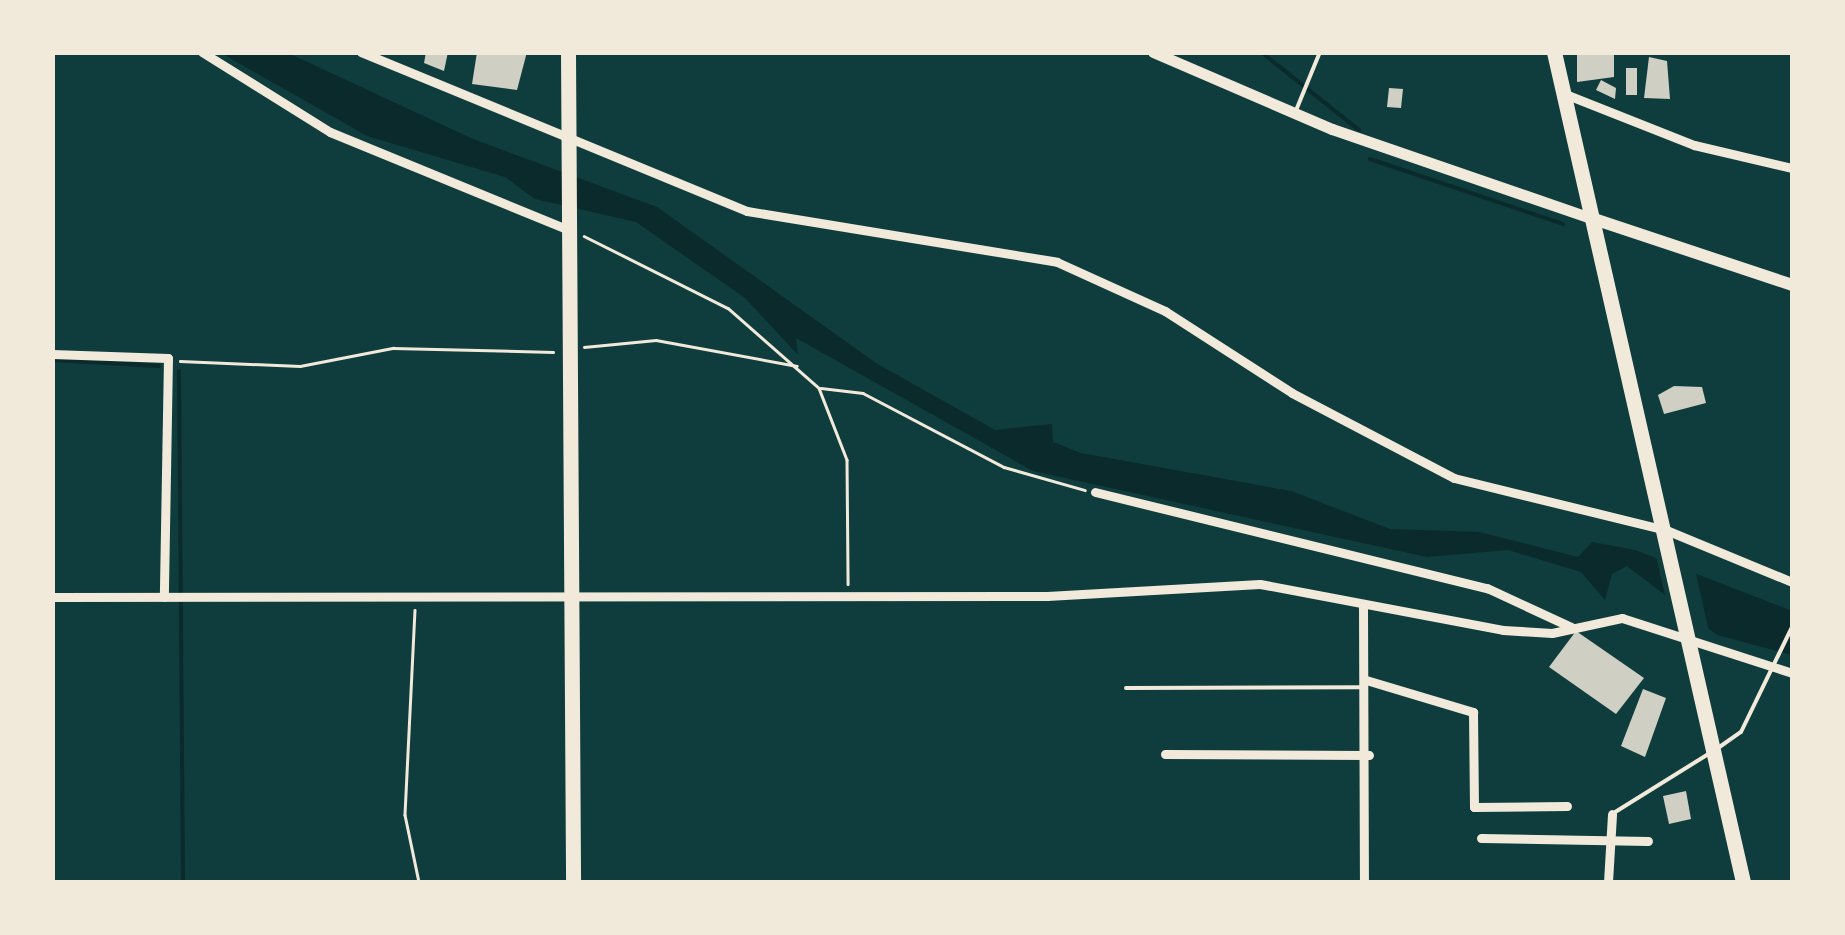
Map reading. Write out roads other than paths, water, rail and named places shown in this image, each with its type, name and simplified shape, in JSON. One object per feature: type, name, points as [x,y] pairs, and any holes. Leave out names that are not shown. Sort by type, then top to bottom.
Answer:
[{"type":"highway","points":[[568,52],[573,882]]},
{"type":"highway","points":[[1554,52],[1597,220],[1692,637],[1743,882]]},
{"type":"main road","points":[[1597,220],[1792,285]]},
{"type":"street","points":[[202,52],[330,132],[434,182],[568,230]]},
{"type":"street","points":[[361,52],[776,219],[1056,262],[1165,310],[1261,364],[1292,392],[1454,478],[1667,534],[1792,582]]},
{"type":"street","points":[[1153,52],[1597,220]]},
{"type":"street","points":[[1566,94],[1694,144],[1792,168]]},
{"type":"street","points":[[52,354],[168,358],[164,597]]},
{"type":"street","points":[[1095,492],[1488,588],[1571,627]]},
{"type":"street","points":[[52,596],[848,592],[1047,596],[1260,584],[1364,607],[1503,630],[1571,627],[1622,618],[1692,637],[1792,673]]},
{"type":"street","points":[[1364,607],[1369,755],[1364,882]]},
{"type":"street","points":[[1366,684],[1473,712],[1474,807],[1567,806]]},
{"type":"street","points":[[1165,754],[1369,755]]},
{"type":"street","points":[[1608,882],[1612,814]]},
{"type":"street","points":[[1481,838],[1648,841]]},
{"type":"lane","points":[[1297,107],[1320,52]]},
{"type":"lane","points":[[1612,814],[1740,732],[1776,667],[1792,627]]},
{"type":"lane","points":[[1126,688],[1366,684]]},
{"type":"water","points":[[221,53],[288,53],[473,139],[657,207],[876,363],[995,430],[1052,424],[1053,442],[1081,453],[1291,491],[1390,529],[1479,532],[1578,557],[1592,542],[1635,550],[1792,611],[1792,655],[1717,635],[1627,566],[1612,574],[1605,600],[1581,572],[1508,550],[1427,557],[1033,471],[796,338],[798,355],[745,298],[636,222],[535,199],[505,177],[367,136]]},
{"type":"waterway","points":[[1261,52],[1359,130]]},
{"type":"waterway","points":[[1370,159],[1563,224]]},
{"type":"waterway","points":[[52,360],[159,366]]},
{"type":"waterway","points":[[179,371],[183,882]]}]
